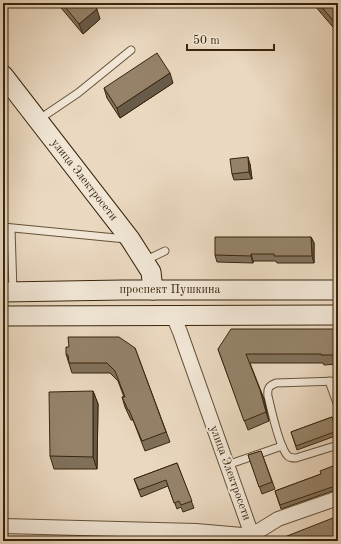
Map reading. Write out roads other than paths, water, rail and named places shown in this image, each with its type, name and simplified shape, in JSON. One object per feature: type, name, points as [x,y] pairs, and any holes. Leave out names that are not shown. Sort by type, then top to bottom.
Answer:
[{"type":"main road","name":"улица Электросети","points":[[3,76],[130,239],[151,272],[153,290]]},
{"type":"main road","name":"проспект Пушкина","points":[[8,292],[338,290]]},
{"type":"main road","name":"проспект Пушкина","points":[[3,316],[338,315]]},
{"type":"street","name":"улица Электросети","points":[[173,315],[253,538]]},
{"type":"street","points":[[3,526],[196,531],[242,535],[253,538],[278,519],[338,498]]},
{"type":"lane","points":[[38,120],[78,93],[131,50]]},
{"type":"lane","points":[[3,227],[11,229],[130,239]]},
{"type":"lane","points":[[8,292],[11,229]]},
{"type":"lane","points":[[144,261],[165,250]]},
{"type":"lane","points":[[329,381],[338,406]]},
{"type":"lane","points":[[338,381],[276,383],[270,385],[267,390],[282,446],[286,454],[290,457],[296,458],[338,445]]},
{"type":"lane","points":[[227,465],[282,446]]}]
